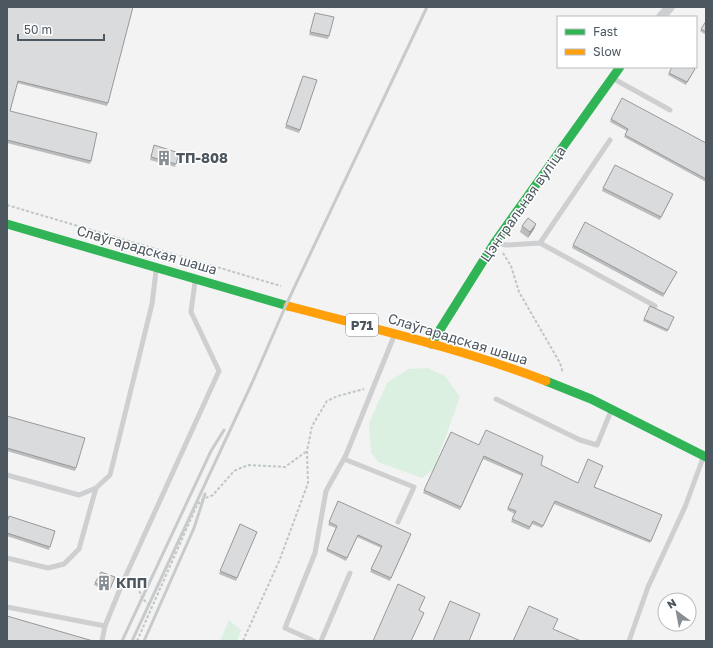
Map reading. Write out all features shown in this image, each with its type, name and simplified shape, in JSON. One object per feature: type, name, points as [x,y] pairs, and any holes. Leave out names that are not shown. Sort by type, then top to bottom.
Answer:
[{"type":"main road","name":"Цэнтральная вуліца","points":[[431,344],[495,242],[619,68]]},
{"type":"main road","name":"Слаўгарадская шаша","points":[[7,224],[157,268],[509,367],[612,409],[705,456]]},
{"type":"street","points":[[662,16],[670,7]]},
{"type":"lane","points":[[612,77],[670,110]]},
{"type":"lane","points":[[540,243],[610,140]]},
{"type":"lane","points":[[495,242],[506,245],[540,243],[655,306]]},
{"type":"lane","points":[[7,475],[79,495],[96,488],[110,475],[152,304],[157,268]]},
{"type":"lane","points":[[102,641],[105,626],[130,567],[219,371],[191,312],[196,279]]},
{"type":"lane","points":[[314,641],[285,628],[315,553],[326,491],[344,459],[395,334]]},
{"type":"lane","points":[[496,399],[580,440],[597,445],[612,409]]},
{"type":"lane","points":[[629,641],[648,587],[685,507],[705,456]]},
{"type":"lane","points":[[344,459],[414,487],[398,522]]},
{"type":"lane","points":[[7,558],[48,568],[64,564],[79,549],[96,488]]},
{"type":"lane","points":[[321,641],[350,573]]},
{"type":"lane","points":[[7,607],[105,626]]},
{"type":"path","points":[[7,205],[281,286]]},
{"type":"path","points":[[495,242],[511,266],[519,292],[560,363],[568,390]]},
{"type":"path","points":[[243,641],[280,559],[308,483],[307,451],[312,426],[327,401],[338,396],[374,386]]},
{"type":"path","points":[[137,641],[197,505],[203,499],[213,495],[234,471],[248,465],[285,467],[307,451]]},
{"type":"path","points":[[130,567],[142,598],[152,607]]},
{"type":"green space","points":[[428,368],[445,376],[460,397],[434,469],[422,478],[378,462],[371,452],[369,423],[387,383],[408,369]]},
{"type":"green space","points":[[229,620],[241,630],[237,641],[220,641]]},
{"type":"building","points":[[7,7],[133,7],[108,103],[18,81],[10,111],[97,133],[91,161],[7,140]]},
{"type":"building","points":[[315,13],[334,17],[329,36],[310,32]]},
{"type":"building","points":[[706,21],[706,32],[701,29]]},
{"type":"building","points":[[672,68],[695,69],[687,82],[669,73]]},
{"type":"building","points":[[303,76],[317,80],[300,130],[286,125]]},
{"type":"building","points":[[622,98],[706,143],[706,179],[625,135],[628,129],[611,119]]},
{"type":"building","name":"ТП-808","points":[[154,145],[179,153],[176,164],[151,157]]},
{"type":"building","points":[[615,165],[673,194],[661,217],[603,188]]},
{"type":"building","points":[[528,218],[536,224],[530,232],[522,226]]},
{"type":"building","points":[[585,222],[677,272],[664,294],[573,245]]},
{"type":"building","points":[[650,306],[674,317],[668,330],[644,319]]},
{"type":"building","points":[[7,416],[85,438],[76,468],[7,448]]},
{"type":"building","points":[[486,430],[543,456],[541,465],[578,483],[588,459],[603,466],[594,487],[662,515],[651,541],[555,501],[543,526],[533,521],[530,527],[512,519],[516,511],[508,508],[523,474],[484,456],[461,507],[424,490],[451,432],[479,445]]},
{"type":"building","points":[[338,501],[411,534],[391,578],[371,569],[382,546],[358,535],[347,558],[327,549],[337,526],[329,522]]},
{"type":"building","points":[[9,516],[55,531],[50,547],[7,533],[7,522]]},
{"type":"building","points":[[240,524],[257,532],[237,578],[220,571]]},
{"type":"building","name":"КПП","points":[[101,572],[115,577],[110,589],[95,583]]},
{"type":"building","points":[[398,584],[425,597],[419,610],[424,613],[411,641],[373,641]]},
{"type":"building","points":[[450,601],[480,614],[469,641],[433,641]]},
{"type":"building","points":[[529,606],[558,619],[553,629],[581,641],[513,641]]},
{"type":"building","points":[[7,616],[93,641],[7,641]]},
{"type":"railway","points":[[132,641],[252,383],[286,305],[427,7]]},
{"type":"railway","points":[[122,641],[211,451],[224,430]]},
{"type":"railway","points":[[144,641],[194,528],[205,494]]},
{"type":"traffic: fast","points":[[431,344],[495,242],[619,68]]},
{"type":"traffic: fast","points":[[7,224],[288,306]]},
{"type":"traffic: fast","points":[[546,381],[591,399],[706,457]]},
{"type":"traffic: slow","points":[[288,306],[451,349],[546,381]]},
{"type":"place","name":"ТП-808","points":[[164,158]]},
{"type":"place","name":"КПП","points":[[104,583]]}]
